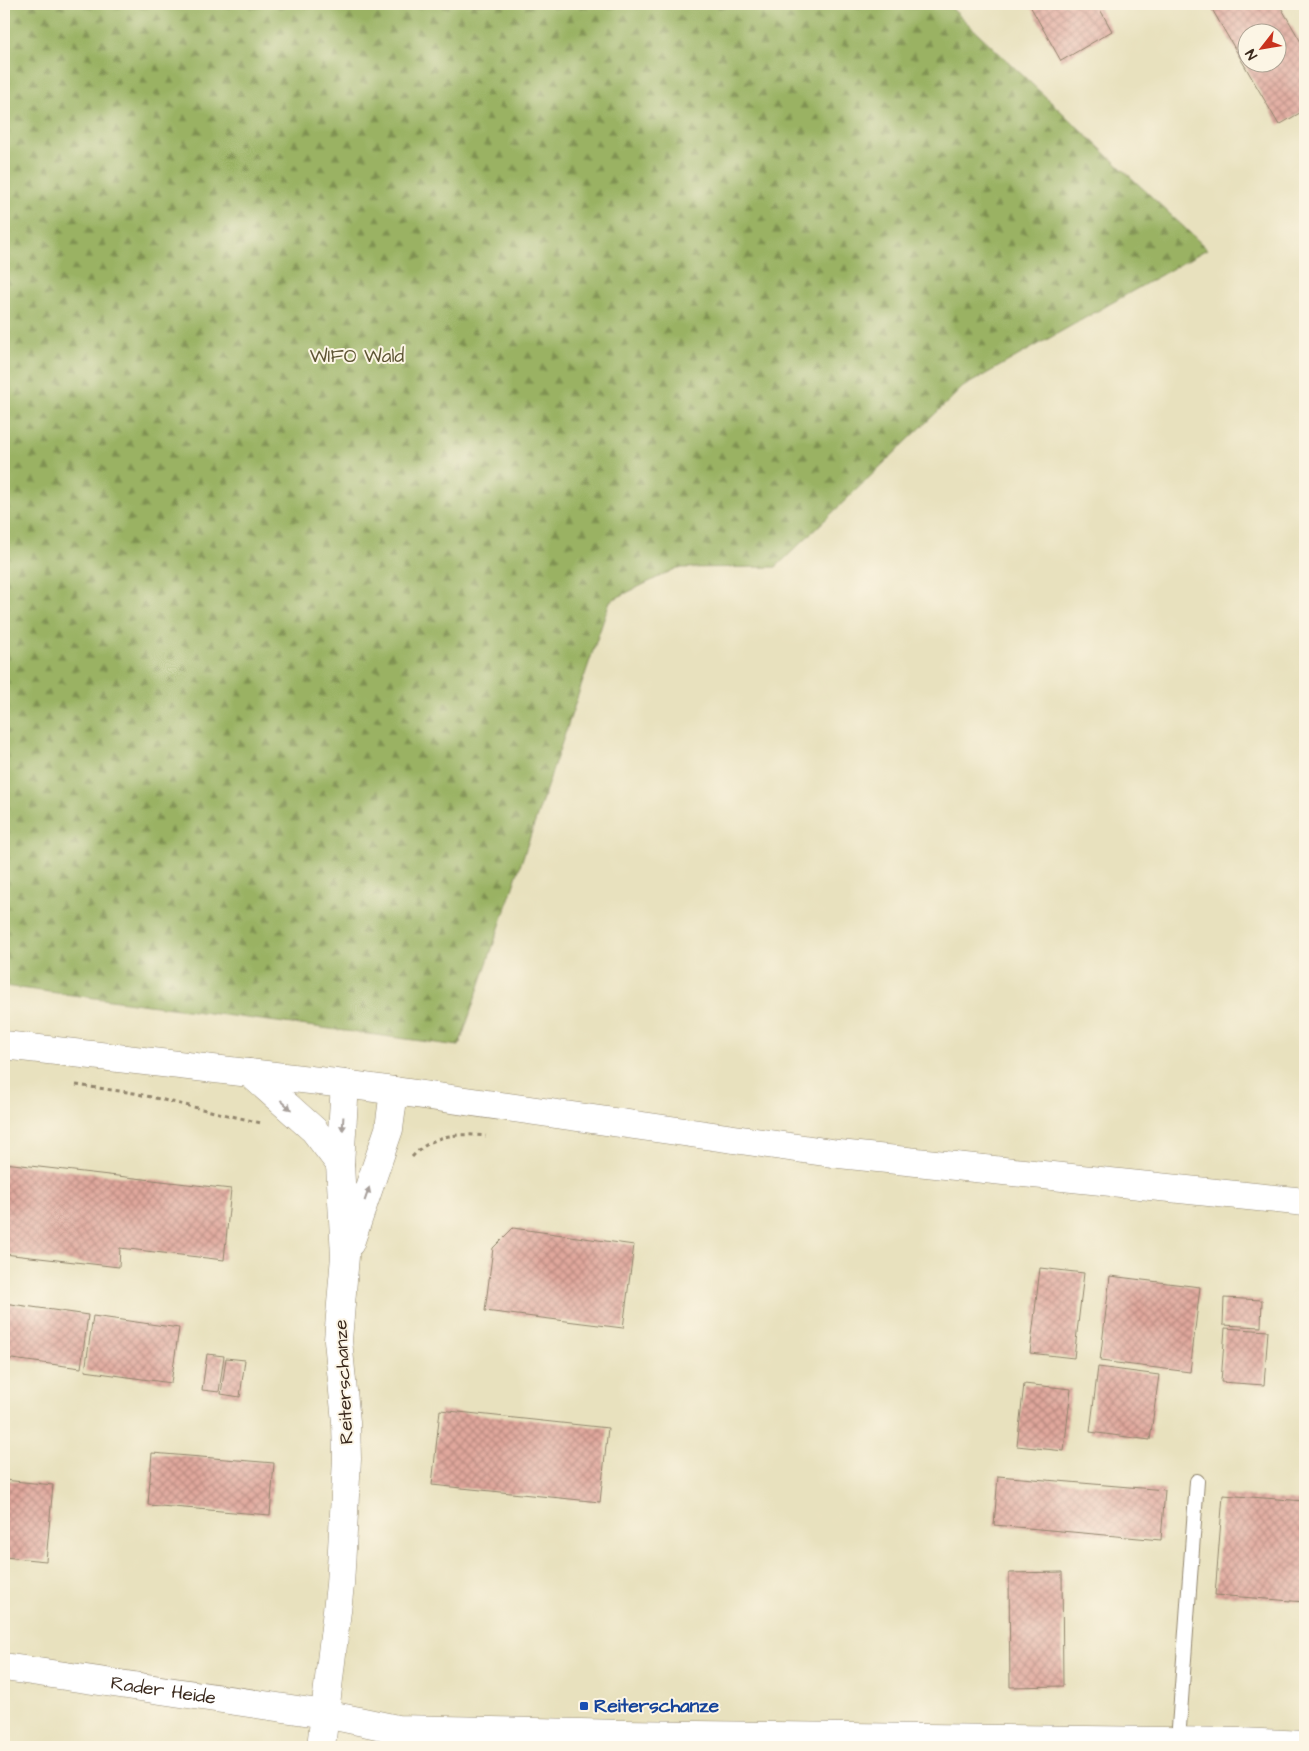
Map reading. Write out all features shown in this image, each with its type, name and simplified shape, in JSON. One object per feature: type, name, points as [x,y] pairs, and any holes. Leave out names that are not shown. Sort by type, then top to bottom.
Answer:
[{"type":"street","points":[[4,1044],[345,1084],[839,1154],[1305,1202]]},
{"type":"street","points":[[250,1073],[314,1130],[340,1164]]},
{"type":"street","name":"Reiterschanze","points":[[321,1747],[340,1585],[347,1459],[346,1422],[338,1340],[345,1256],[340,1164],[345,1084]]},
{"type":"street","name":"Reiterschanze","points":[[345,1256],[389,1129],[394,1091]]},
{"type":"street","name":"Rader Heide","points":[[4,1667],[324,1714],[398,1729],[645,1741],[942,1743],[1178,1741],[1305,1745]]},
{"type":"lane","points":[[1178,1741],[1197,1481]]},
{"type":"green space","name":"WIFO Wald","points":[[4,4],[947,4],[1207,249],[963,387],[776,567],[677,568],[610,601],[459,1046],[4,986]]},
{"type":"building","points":[[1029,4],[1097,4],[1112,31],[1061,61]]},
{"type":"building","points":[[1209,4],[1279,4],[1305,49],[1305,110],[1279,125],[1248,72],[1286,72],[1286,22],[1236,22],[1236,51]]},
{"type":"building","points":[[4,1163],[231,1189],[224,1260],[120,1248],[119,1267],[4,1254]]},
{"type":"building","points":[[513,1228],[634,1245],[623,1328],[485,1311],[493,1248]]},
{"type":"building","points":[[1040,1268],[1084,1273],[1074,1358],[1030,1353]]},
{"type":"building","points":[[1110,1276],[1200,1287],[1190,1372],[1100,1361]]},
{"type":"building","points":[[1224,1298],[1262,1300],[1261,1327],[1223,1325]]},
{"type":"building","points":[[4,1303],[88,1315],[81,1368],[4,1358]]},
{"type":"building","points":[[93,1316],[179,1328],[171,1383],[85,1371]]},
{"type":"building","points":[[1225,1328],[1268,1331],[1264,1385],[1221,1382]]},
{"type":"building","points":[[207,1354],[224,1356],[219,1392],[202,1390]]},
{"type":"building","points":[[226,1358],[245,1360],[240,1397],[221,1394]]},
{"type":"building","points":[[1098,1367],[1159,1375],[1150,1440],[1090,1432]]},
{"type":"building","points":[[1024,1384],[1071,1389],[1064,1451],[1017,1446]]},
{"type":"building","points":[[440,1410],[608,1428],[600,1502],[432,1485]]},
{"type":"building","points":[[152,1453],[274,1463],[270,1515],[148,1505]]},
{"type":"building","points":[[998,1476],[1165,1490],[1161,1540],[994,1525]]},
{"type":"building","points":[[4,1480],[53,1485],[46,1561],[4,1557]]},
{"type":"building","points":[[1223,1495],[1305,1501],[1305,1602],[1215,1595]]},
{"type":"building","points":[[1062,1572],[1063,1686],[1010,1687],[1009,1573]]},
{"type":"place","name":"Reiterschanze","points":[[584,1706]]}]
